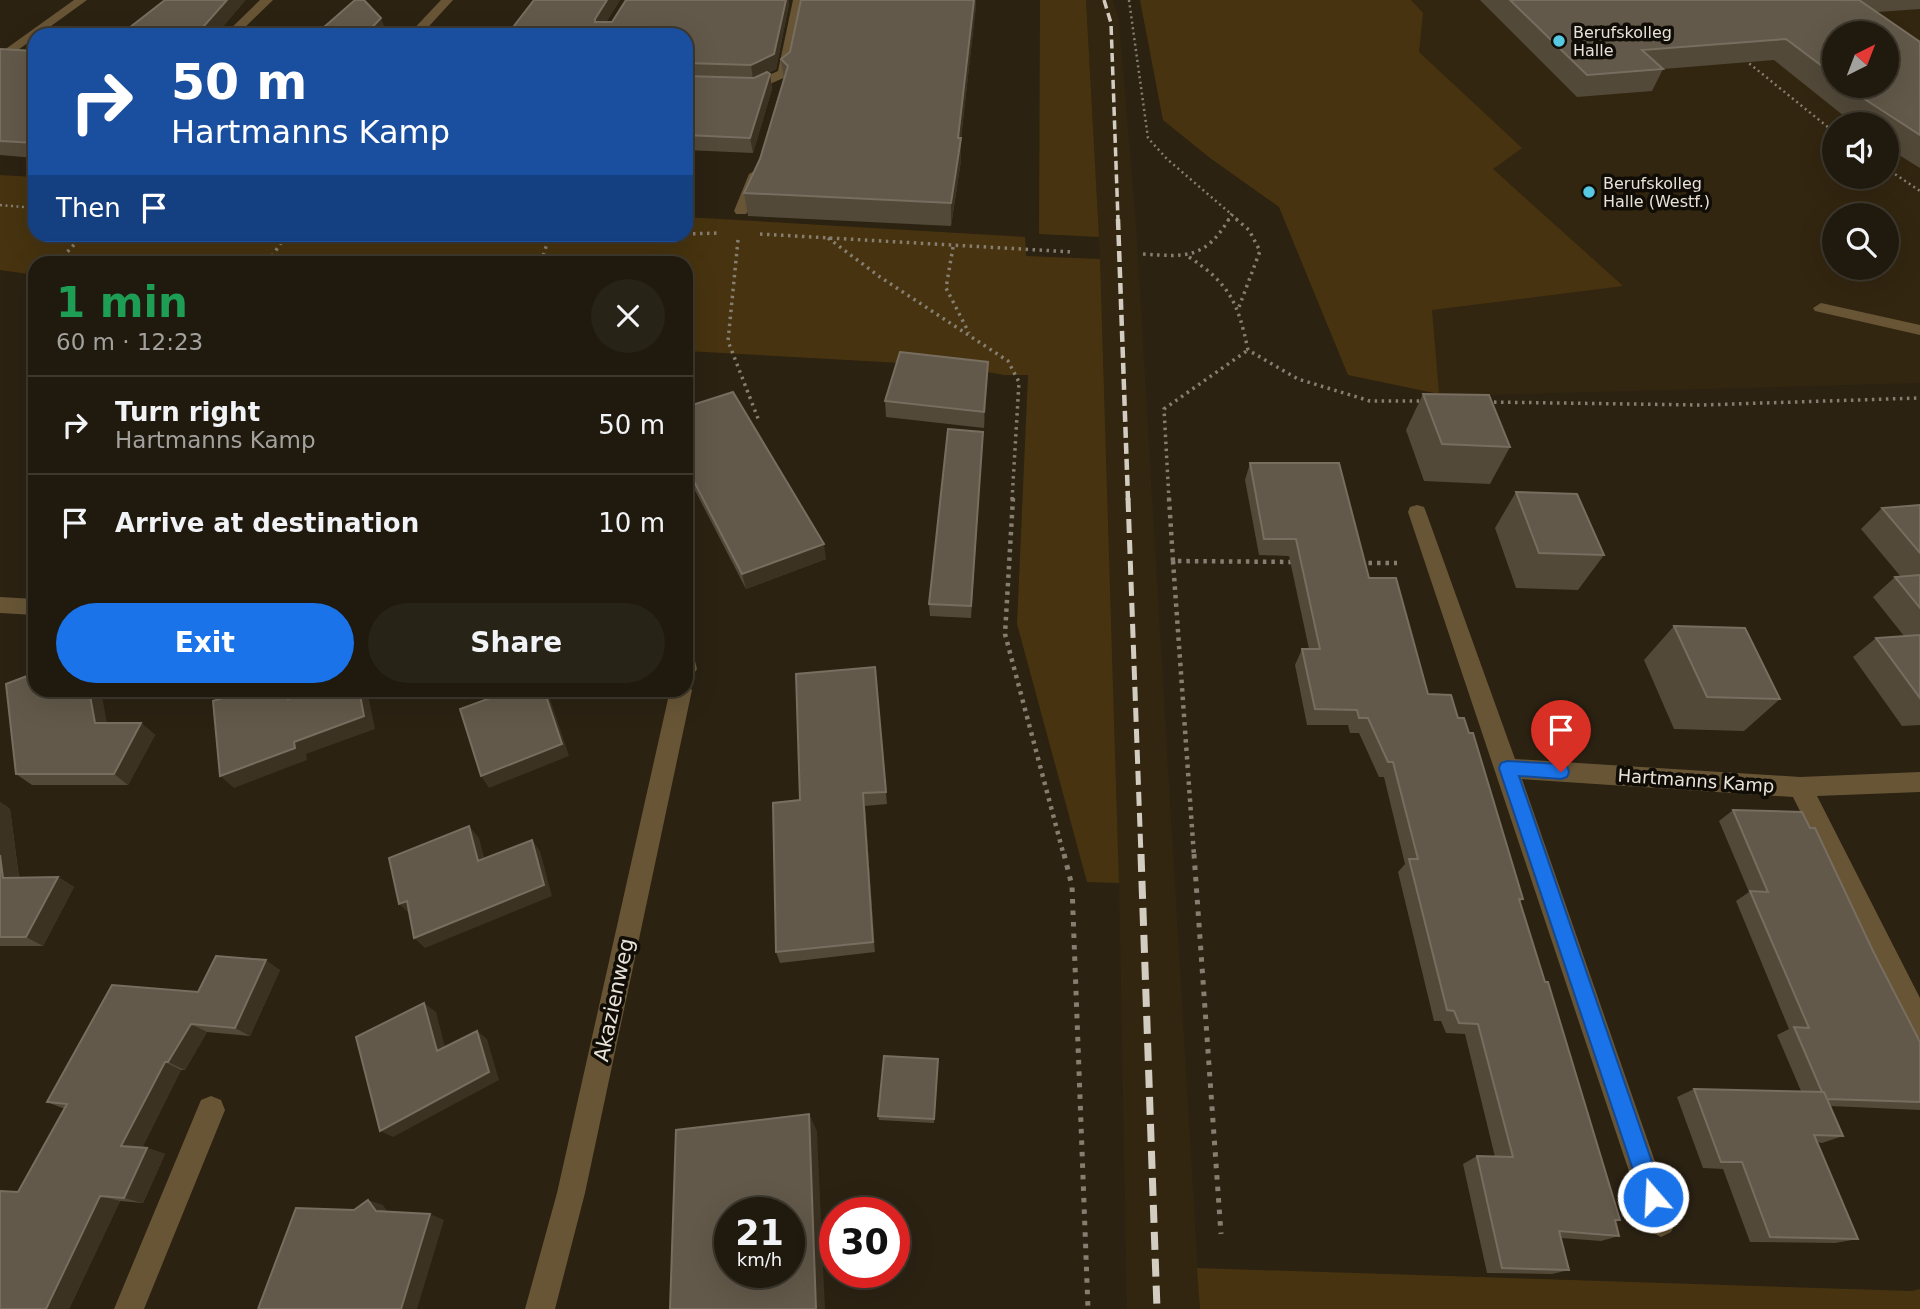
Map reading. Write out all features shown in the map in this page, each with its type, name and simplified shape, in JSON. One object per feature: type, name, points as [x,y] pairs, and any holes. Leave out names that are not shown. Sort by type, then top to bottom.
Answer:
[{"type":"street","points":[[47,28],[81,0]]},
{"type":"street","points":[[237,28],[267,0]]},
{"type":"street","points":[[421,28],[447,0]]},
{"type":"street","points":[[693,84],[756,86],[776,83],[784,73],[799,0]]},
{"type":"street","points":[[0,41],[28,43]]},
{"type":"street","points":[[0,59],[28,44]]},
{"type":"street","points":[[741,211],[761,158]]},
{"type":"street","points":[[1821,308],[1920,330]]},
{"type":"street","points":[[1416,512],[1507,768],[1661,1222]]},
{"type":"street","points":[[0,605],[28,607]]},
{"type":"street","name":"Akazienweg","points":[[540,1309],[571,1194],[679,697]]},
{"type":"street","name":"Hartmanns Kamp","points":[[1507,768],[1800,787],[1920,782]]},
{"type":"street","name":"Hartmanns Kamp","points":[[1800,787],[1920,1026]]},
{"type":"street","points":[[128,1309],[211,1110]]},
{"type":"path","points":[[1129,0],[1148,138],[1167,159],[1249,230],[1260,251],[1239,307]]},
{"type":"path","points":[[1743,59],[1822,122]]},
{"type":"path","points":[[1899,177],[1920,191]]},
{"type":"path","points":[[0,205],[28,207]]},
{"type":"path","points":[[1189,257],[1217,241],[1232,213]]},
{"type":"path","points":[[739,232],[728,341],[759,421]]},
{"type":"path","points":[[1073,252],[828,238],[880,277],[1007,361],[1019,382],[1005,634],[1072,886],[1088,1309]]},
{"type":"path","points":[[64,256],[77,242]]},
{"type":"path","points":[[953,247],[946,288],[969,334]]},
{"type":"path","points":[[1143,254],[1189,257],[1219,276],[1239,307],[1248,350],[1298,379],[1370,401],[1426,401]]},
{"type":"path","points":[[1221,1234],[1164,409],[1248,350]]},
{"type":"path","points":[[1481,402],[1701,405],[1920,397]]},
{"type":"path","points":[[1173,561],[1297,562]]},
{"type":"path","points":[[1353,563],[1436,564]]},
{"type":"shaded area","points":[[1040,0],[1086,0],[1099,237],[1039,234]]},
{"type":"shaded area","points":[[1086,0],[1113,0],[1119,20],[1136,226],[1200,1309],[1127,1309],[1119,883],[1100,259]]},
{"type":"shaded area","name":"Berufskolleg Halle (Westf.)","points":[[1140,0],[1920,0],[1920,383],[1451,396],[1348,375],[1279,207],[1210,158],[1163,120]]},
{"type":"shaded area","points":[[1140,0],[1411,0],[1423,13],[1419,52],[1522,148],[1493,169],[1623,286],[1432,310],[1439,394],[1348,375],[1279,207],[1210,158],[1163,120]]},
{"type":"shaded area","points":[[0,175],[28,177],[28,242],[693,242],[693,217],[1025,237],[1026,256],[1100,259],[1119,883],[1087,882],[1017,624],[1028,375],[1004,375],[954,366],[693,351],[693,256],[28,256],[28,274],[0,270]]},
{"type":"shaded area","points":[[1197,1268],[1912,1291],[1920,1289],[1920,1309],[1200,1309]]},
{"type":"building","points":[[165,0],[227,0],[202,28],[129,28]]},
{"type":"building","points":[[355,0],[364,0],[381,18],[372,28],[323,28]]},
{"type":"building","points":[[534,0],[607,0],[595,22],[612,22],[626,0],[786,0],[774,54],[751,65],[693,63],[693,28],[512,28]]},
{"type":"building","points":[[801,0],[974,0],[958,138],[961,138],[951,203],[744,193],[760,159],[788,66],[781,59],[790,52]]},
{"type":"building","points":[[1510,0],[1859,0],[1890,21],[1822,21],[1822,66],[1786,39],[1642,50],[1663,69],[1587,75]]},
{"type":"building","points":[[1899,28],[1920,42],[1920,135],[1899,121],[1899,112],[1885,112],[1863,98],[1899,98]]},
{"type":"building","points":[[0,49],[28,51],[28,143],[0,141]]},
{"type":"building","points":[[767,72],[770,74],[750,138],[693,135],[693,76],[754,78]]},
{"type":"building","points":[[900,352],[988,362],[984,412],[885,401]]},
{"type":"building","points":[[733,392],[824,544],[742,574],[693,480],[693,405]]},
{"type":"building","points":[[1423,394],[1489,395],[1510,447],[1442,444]]},
{"type":"building","points":[[948,429],[983,432],[971,606],[929,604]]},
{"type":"building","points":[[1250,463],[1339,463],[1369,578],[1396,578],[1428,694],[1451,695],[1458,718],[1464,718],[1469,733],[1473,733],[1523,899],[1519,899],[1545,982],[1548,982],[1620,1220],[1615,1220],[1619,1236],[1559,1231],[1569,1270],[1502,1268],[1477,1156],[1513,1157],[1478,1024],[1459,1023],[1454,1011],[1447,1010],[1409,859],[1418,859],[1393,762],[1388,762],[1368,718],[1359,718],[1357,710],[1315,709],[1302,649],[1320,649],[1296,539],[1264,539]]},
{"type":"building","points":[[1516,492],[1577,494],[1604,555],[1539,553]]},
{"type":"building","points":[[1920,505],[1920,553],[1882,508]]},
{"type":"building","points":[[1920,575],[1920,608],[1895,577]]},
{"type":"building","points":[[1674,626],[1745,628],[1780,699],[1707,697]]},
{"type":"building","points":[[1920,635],[1920,698],[1876,638]]},
{"type":"building","points":[[875,667],[886,792],[863,793],[873,942],[776,952],[773,803],[800,800],[796,674]]},
{"type":"building","points":[[28,676],[28,697],[90,697],[95,723],[141,723],[114,774],[16,774],[6,684]]},
{"type":"building","points":[[225,697],[360,697],[364,716],[294,742],[295,748],[220,776],[213,701]]},
{"type":"building","points":[[493,697],[546,697],[562,744],[481,776],[460,709]]},
{"type":"building","points":[[1733,810],[1802,812],[1810,828],[1815,828],[1873,951],[1920,1042],[1920,1102],[1827,1099],[1822,1092],[1794,1027],[1809,1028],[1750,891],[1768,892]]},
{"type":"building","points":[[469,826],[478,861],[532,840],[544,885],[414,938],[407,901],[399,904],[389,858]]},
{"type":"building","points":[[0,855],[3,878],[58,877],[26,937],[0,937]]},
{"type":"building","points":[[216,956],[266,960],[235,1028],[191,1024],[168,1062],[165,1062],[121,1146],[147,1148],[124,1198],[100,1196],[46,1309],[0,1309],[0,1191],[18,1192],[67,1104],[47,1102],[112,985],[198,992]]},
{"type":"building","points":[[424,1003],[437,1051],[477,1031],[489,1072],[380,1131],[356,1037]]},
{"type":"building","points":[[884,1056],[938,1059],[934,1119],[878,1116]]},
{"type":"building","points":[[1694,1089],[1824,1092],[1843,1136],[1814,1135],[1858,1239],[1770,1237],[1742,1162],[1721,1162]]},
{"type":"building","points":[[809,1114],[816,1309],[670,1309],[676,1130]]},
{"type":"building","points":[[368,1200],[376,1211],[430,1214],[401,1309],[258,1309],[296,1208],[354,1210]]},
{"type":"railway","points":[[1104,0],[1111,23],[1118,220]]},
{"type":"railway","points":[[1118,219],[1128,500]]},
{"type":"railway","points":[[1128,498],[1141,856]]},
{"type":"railway","points":[[1141,854],[1157,1309]]},
{"type":"place","name":"Berufskolleg Halle","points":[[1559,41]]},
{"type":"place","name":"Berufskolleg Halle (Westf.)","points":[[1589,192]]},
{"type":"route","points":[[1561,772],[1507,768],[1653,1197]]}]
